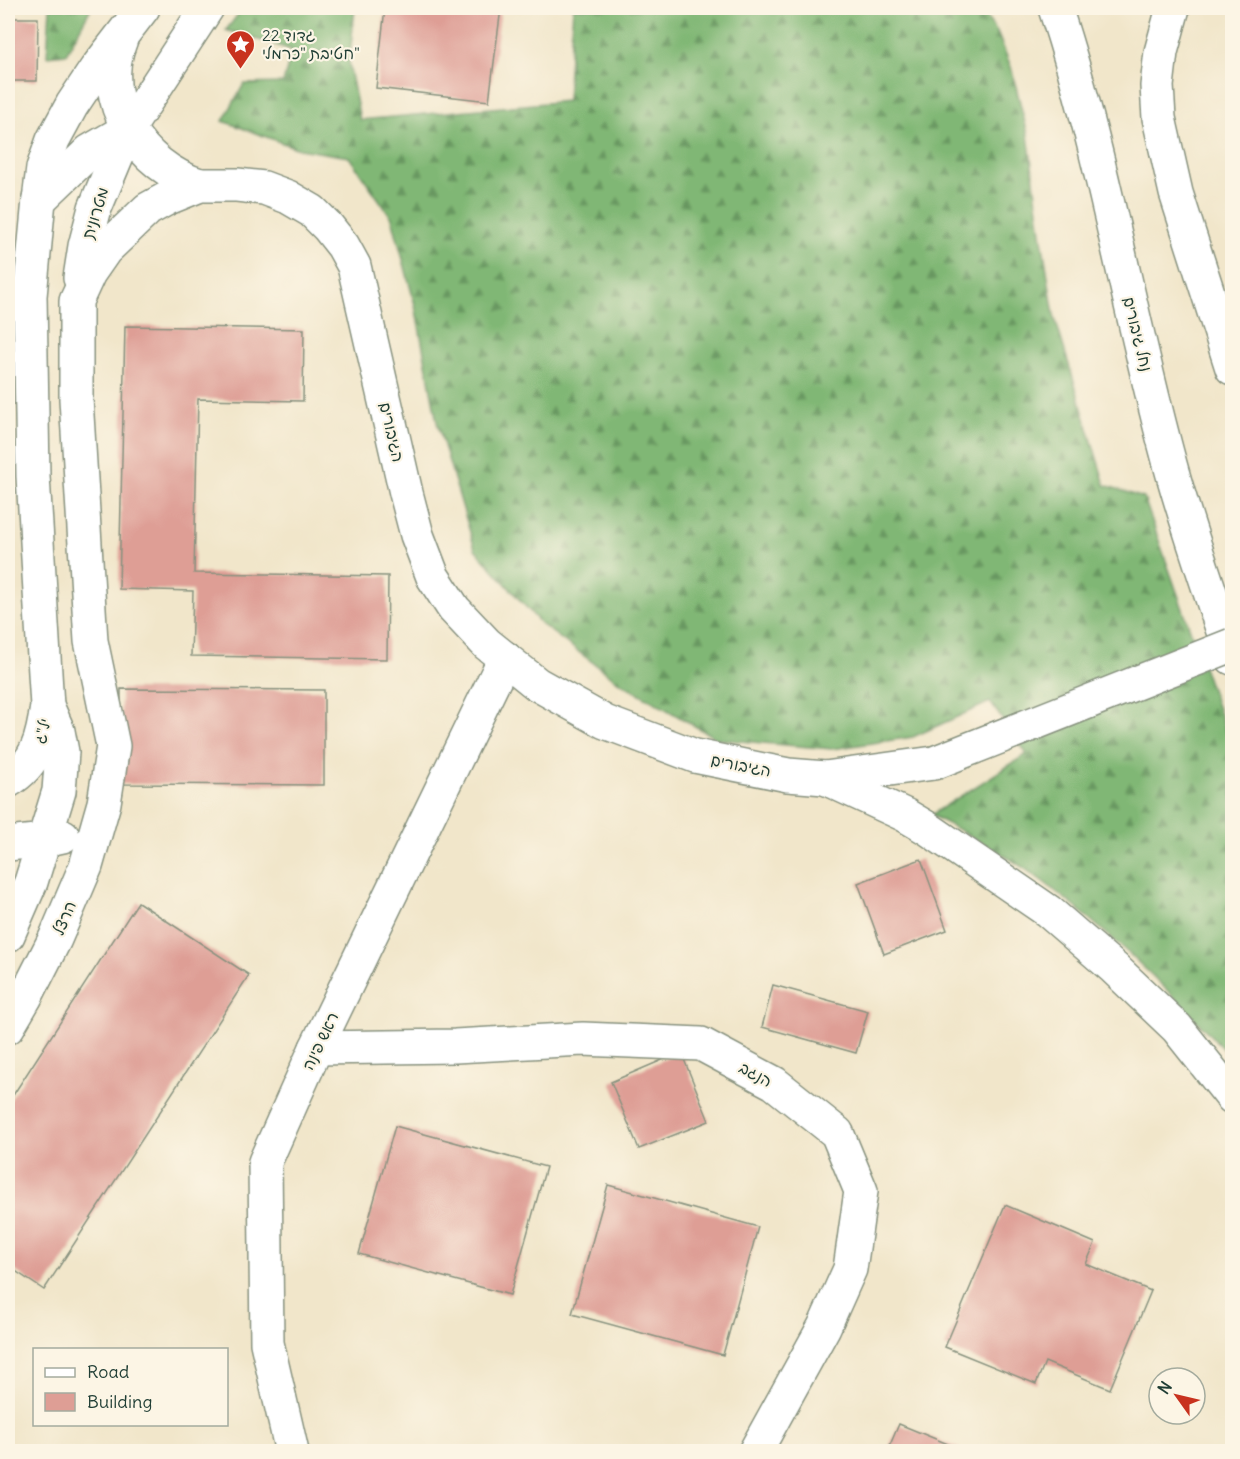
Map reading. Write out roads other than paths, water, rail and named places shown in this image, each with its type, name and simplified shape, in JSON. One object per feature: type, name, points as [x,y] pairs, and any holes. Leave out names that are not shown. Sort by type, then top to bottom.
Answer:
[{"type":"street","name":"מטרונית","points":[[76,301],[94,208],[128,129],[207,8]]},
{"type":"street","name":"נחל גיבורים","points":[[1055,8],[1089,120],[1115,239],[1175,481],[1233,658]]},
{"type":"street","points":[[1173,8],[1161,52],[1157,86],[1159,118],[1176,193],[1233,368]]},
{"type":"street","points":[[134,18],[119,44],[113,75],[114,93],[120,114],[128,129],[152,159],[182,180],[200,185]]},
{"type":"street","points":[[8,935],[31,882],[45,840],[59,791],[63,752],[48,706],[33,476],[30,296],[43,168],[53,140],[72,105],[134,18]]},
{"type":"street","name":"מטרונית","points":[[39,200],[90,151],[128,129]]},
{"type":"street","name":"הגיבורים","points":[[104,803],[112,746],[91,641],[76,399],[76,301],[89,273],[105,250],[124,230],[148,209],[200,185],[255,187],[288,197],[312,212],[344,246],[354,266],[406,493],[417,535],[433,578],[454,609],[487,644],[537,684],[605,722],[695,756],[788,775],[825,778],[934,763],[1233,645]]},
{"type":"street","points":[[8,323],[24,310],[30,296]]},
{"type":"street","name":"ראש פינה","points":[[292,1452],[267,1343],[265,1162],[315,1048],[506,658]]},
{"type":"street","name":"יל\"ג","points":[[8,781],[37,751],[42,739],[48,706]]},
{"type":"street","points":[[825,778],[905,815],[927,828],[1048,911],[1114,968],[1177,1028],[1233,1097]]},
{"type":"street","points":[[8,844],[63,836],[84,823],[104,803]]},
{"type":"street","name":"הרצל","points":[[8,1027],[55,939],[86,866],[104,803]]},
{"type":"street","name":"הנגב","points":[[315,1048],[455,1046],[583,1039],[701,1044],[774,1083],[837,1133],[861,1191],[850,1269],[824,1327],[755,1452]]},
{"type":"place","name":"גדוד 22 חטיבת \"כרמלי\"","points":[[241,70]]}]
